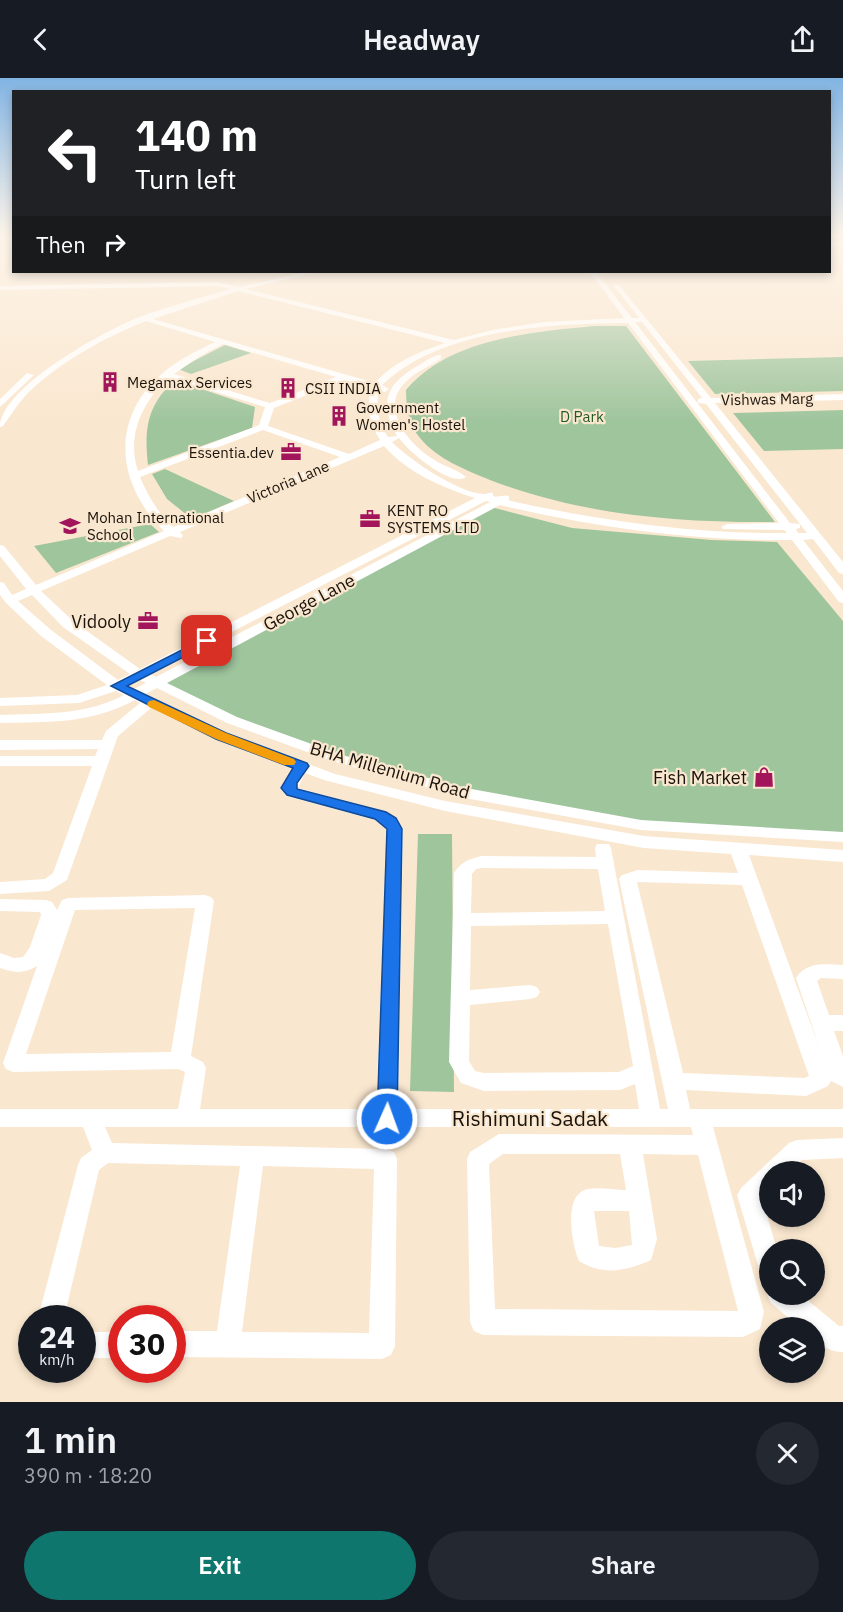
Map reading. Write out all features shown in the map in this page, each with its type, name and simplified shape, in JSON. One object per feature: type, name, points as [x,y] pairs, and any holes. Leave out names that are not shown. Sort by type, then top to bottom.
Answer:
[{"type":"street","points":[[0,404],[11,391],[38,368],[83,341],[193,299]]},
{"type":"street","points":[[267,299],[456,346]]},
{"type":"street","points":[[614,299],[843,599]]},
{"type":"street","points":[[627,299],[843,570]]},
{"type":"street","points":[[144,316],[344,377],[395,389]]},
{"type":"street","points":[[0,424],[26,392],[54,367],[144,316],[378,385]]},
{"type":"street","points":[[645,322],[531,325],[414,359],[378,385],[374,396],[373,412],[376,426],[387,443],[423,471],[498,496],[637,530],[712,536],[817,536]]},
{"type":"street","points":[[174,534],[162,525],[149,506],[134,476],[128,448],[129,434],[150,390],[166,374],[193,354],[222,341]]},
{"type":"street","points":[[456,346],[422,366],[395,389],[391,400],[392,412],[402,437],[427,460],[446,472],[498,496],[654,525],[809,526]]},
{"type":"street","points":[[166,374],[270,406],[344,377]]},
{"type":"street","name":"Vishwas Marg","points":[[710,404],[843,397]]},
{"type":"street","name":"Vishwas Marg","points":[[694,404],[843,404]]},
{"type":"street","points":[[263,427],[270,406]]},
{"type":"street","points":[[373,412],[392,412]]},
{"type":"street","points":[[134,476],[263,427],[349,457]]},
{"type":"street","name":"Victoria Lane","points":[[12,602],[402,437]]},
{"type":"street","name":"Victoria Lane","points":[[174,534],[349,457],[387,443]]},
{"type":"street","name":"George Lane","points":[[0,702],[79,699],[117,686],[498,496]]},
{"type":"street","name":"George Lane","points":[[0,719],[57,717],[98,712],[134,695],[498,496]]},
{"type":"street","name":"BHA Millenium Road","points":[[0,548],[36,593],[68,624],[141,675],[232,720],[337,758],[465,792],[641,825],[843,837]]},
{"type":"street","name":"BHA Millenium Road","points":[[0,586],[12,602],[46,633],[117,686],[221,736],[330,777],[456,808],[644,842],[843,856]]},
{"type":"street","points":[[0,888],[49,885],[61,876],[111,734],[150,702]]},
{"type":"street","points":[[0,745],[107,744]]},
{"type":"street","points":[[0,761],[100,761]]},
{"type":"street","points":[[302,766],[290,782],[288,788],[292,792],[381,816],[390,821],[395,829],[387,1119]]},
{"type":"street","points":[[674,1081],[806,1087],[821,1080],[738,849]]},
{"type":"street","points":[[644,1071],[620,1081],[484,1082],[468,1077],[459,1062],[463,873],[470,865],[482,862],[604,856],[644,1071],[651,1118]]},
{"type":"street","points":[[706,1145],[499,1144],[478,1159],[483,1322],[644,1325],[743,1324],[751,1320],[751,1312],[706,1145],[674,1081],[628,879],[638,876],[750,879]]},
{"type":"street","points":[[180,1060],[205,901],[68,904],[13,1063],[180,1060],[196,1068],[187,1119]]},
{"type":"street","points":[[0,905],[46,906],[50,915],[33,961],[24,967],[11,966],[0,960]]},
{"type":"street","points":[[462,920],[614,917]]},
{"type":"street","points":[[843,972],[818,971],[806,978],[840,1077],[843,1078]]},
{"type":"street","points":[[460,998],[530,992]]},
{"type":"street","points":[[822,1023],[843,1023]]},
{"type":"street","points":[[91,1118],[104,1153]]},
{"type":"street","name":"Rishimuni Sadak","points":[[0,1119],[691,1118],[842,1122]]},
{"type":"street","points":[[630,1145],[639,1201]]},
{"type":"street","points":[[786,1161],[797,1150],[843,1148]]},
{"type":"street","points":[[54,1305],[90,1165],[104,1153],[386,1160],[382,1346],[186,1344]]},
{"type":"street","points":[[228,1344],[253,1156]]},
{"type":"street","points":[[759,1186],[749,1195],[762,1239]]},
{"type":"street","points":[[793,1305],[834,1339],[843,1339]]},
{"type":"green space","name":"D Park","points":[[595,326],[626,326],[775,522],[666,518],[595,509],[559,501],[524,492],[462,468],[435,452],[416,433],[409,416],[406,390],[424,373],[445,359],[468,348],[519,335]]},
{"type":"green space","points":[[225,345],[251,353],[191,374],[178,369]]},
{"type":"green space","points":[[843,357],[843,391],[715,394],[688,361]]},
{"type":"green space","points":[[175,380],[255,407],[252,428],[148,465],[147,429],[153,408]]},
{"type":"green space","points":[[843,410],[843,449],[764,451],[733,413]]},
{"type":"green space","points":[[165,469],[234,501],[192,519],[167,499],[152,474]]},
{"type":"green space","points":[[491,507],[572,528],[712,540],[777,542],[843,621],[843,837],[620,821],[508,800],[358,764],[247,726],[156,682]]},
{"type":"green space","points":[[150,524],[159,532],[56,573],[34,546]]},
{"type":"green space","points":[[418,834],[452,834],[454,1092],[410,1091]]},
{"type":"slow traffic","points":[[154,704],[221,736],[289,762]]},
{"type":"place","name":"Megamax Services","points":[[110,382]]},
{"type":"place","name":"CSII INDIA","points":[[288,388]]},
{"type":"place","name":"Government Women's Hostel","points":[[339,416]]},
{"type":"place","name":"Essentia.dev","points":[[291,452]]},
{"type":"place","name":"KENT RO SYSTEMS LTD","points":[[370,519]]},
{"type":"place","name":"Mohan International School","points":[[70,526]]},
{"type":"place","name":"Vidooly","points":[[148,621]]},
{"type":"place","name":"Fish Market","points":[[764,777]]},
{"type":"route","points":[[207,641],[117,686],[221,736],[302,766],[290,782],[288,788],[292,792],[381,816],[390,821],[395,829],[387,1119]]}]
